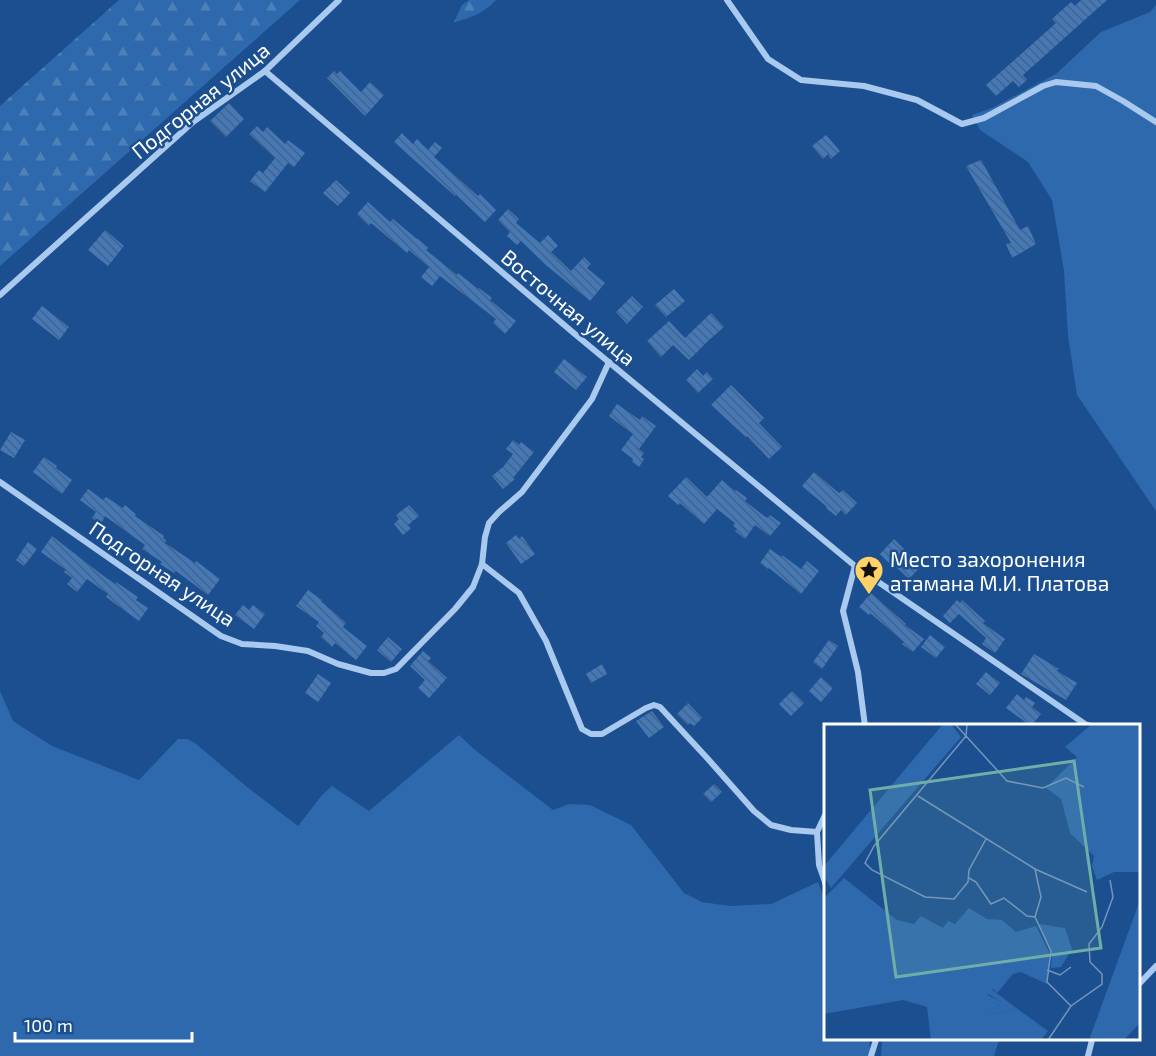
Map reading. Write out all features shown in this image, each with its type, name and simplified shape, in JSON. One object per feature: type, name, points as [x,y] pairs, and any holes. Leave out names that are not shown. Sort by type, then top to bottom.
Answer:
[{"type":"street","name":"Подгорная улица","points":[[0,295],[193,122],[265,71],[339,0]]},
{"type":"street","points":[[727,0],[768,59],[801,80],[864,86],[917,100],[962,124],[984,118],[1043,86],[1056,82],[1096,86],[1133,106],[1156,122]]},
{"type":"street","name":"Восточная улица","points":[[265,71],[609,362],[855,566],[1085,724]]},
{"type":"street","name":"Подгорная улица","points":[[0,482],[221,636],[242,644],[308,651],[338,664],[371,673],[384,673],[396,669],[456,609],[473,587],[482,564],[489,523],[522,492],[592,399],[609,362]]},
{"type":"street","points":[[482,564],[519,592],[546,641],[582,729],[591,734],[602,734],[646,708],[654,705],[660,707],[762,818],[771,825],[791,830],[817,832]]},
{"type":"street","points":[[855,566],[843,611],[858,672],[865,724]]},
{"type":"street","points":[[824,817],[817,832],[819,865],[824,879]]},
{"type":"street","points":[[1141,982],[1156,966]]},
{"type":"street","points":[[870,1056],[876,1041]]},
{"type":"street","points":[[1088,1056],[1092,1041]]},
{"type":"green space","points":[[119,0],[300,0],[0,266],[0,106]]},
{"type":"green space","points":[[469,0],[496,0],[477,14],[454,22],[462,5]]},
{"type":"green space","points":[[1156,5],[1156,511],[1077,395],[1068,336],[1064,271],[1052,200],[1028,162],[980,130],[972,115],[992,108],[1056,74],[1101,32],[1150,12]]},
{"type":"green space","points":[[0,691],[13,721],[52,746],[139,780],[178,739],[187,739],[298,826],[332,786],[369,811],[459,735],[553,810],[569,804],[590,805],[631,825],[684,893],[702,902],[730,906],[771,904],[818,882],[824,898],[824,1041],[869,1041],[870,1049],[869,1056],[0,1056]]},
{"type":"green space","points":[[882,1041],[999,1041],[994,1056],[881,1056]]},
{"type":"building","points":[[1081,0],[1107,0],[1023,75],[1027,80],[1019,87],[1013,81],[996,96],[986,85],[1056,23],[1052,19],[1071,2],[1075,6]]},
{"type":"building","points":[[334,71],[337,74],[340,71],[361,92],[370,82],[384,95],[365,116],[327,78]]},
{"type":"building","points":[[229,103],[244,119],[226,137],[210,121]]},
{"type":"building","points":[[257,126],[263,132],[267,127],[285,144],[288,140],[305,153],[294,167],[288,163],[265,192],[250,181],[259,170],[263,173],[275,158],[249,134]]},
{"type":"building","points":[[402,133],[413,144],[417,139],[428,150],[435,142],[442,148],[434,157],[496,210],[485,222],[394,142]]},
{"type":"building","points":[[826,135],[840,151],[831,159],[828,154],[823,159],[812,146]]},
{"type":"building","points":[[981,160],[1020,230],[1028,226],[1036,244],[1012,258],[1006,244],[1011,243],[966,166]]},
{"type":"building","points":[[336,180],[350,193],[338,206],[323,193]]},
{"type":"building","points":[[368,202],[390,222],[393,219],[417,238],[429,248],[426,250],[457,275],[458,273],[492,298],[490,300],[516,321],[505,334],[493,323],[496,319],[440,276],[432,286],[421,277],[429,267],[409,250],[407,253],[371,223],[369,226],[357,214]]},
{"type":"building","points":[[508,209],[519,219],[516,223],[540,243],[548,235],[558,246],[551,252],[571,271],[584,257],[591,264],[587,268],[605,283],[590,301],[547,266],[521,241],[517,245],[507,236],[510,232],[498,220]]},
{"type":"building","points":[[105,230],[124,246],[108,266],[88,250]]},
{"type":"building","points":[[674,289],[685,301],[666,317],[655,305]]},
{"type":"building","points":[[632,296],[643,307],[627,324],[616,312]]},
{"type":"building","points":[[42,306],[69,327],[59,340],[32,319]]},
{"type":"building","points":[[711,313],[724,327],[689,360],[673,345],[661,357],[647,341],[669,321],[685,338]]},
{"type":"building","points":[[564,359],[587,377],[576,390],[554,372]]},
{"type":"building","points":[[697,369],[703,376],[707,372],[713,379],[698,393],[686,380]]},
{"type":"building","points":[[731,385],[764,418],[759,423],[782,447],[769,459],[747,436],[711,405]]},
{"type":"building","points":[[617,404],[640,420],[642,416],[656,426],[639,449],[644,453],[641,457],[644,459],[639,467],[621,450],[633,434],[609,416]]},
{"type":"building","points":[[11,432],[25,440],[14,458],[0,450]]},
{"type":"building","points":[[513,440],[519,445],[521,442],[534,452],[513,478],[515,479],[503,489],[492,476],[513,454],[506,449]]},
{"type":"building","points":[[44,457],[72,480],[62,494],[33,472]]},
{"type":"building","points":[[814,472],[839,493],[843,490],[857,503],[846,515],[841,510],[836,516],[802,486]]},
{"type":"building","points":[[686,477],[707,497],[722,480],[747,498],[745,501],[767,518],[770,515],[781,523],[770,536],[755,525],[745,539],[735,531],[737,529],[733,526],[735,523],[717,509],[704,524],[680,503],[678,505],[668,496]]},
{"type":"building","points":[[88,489],[103,500],[106,497],[123,508],[125,505],[136,514],[135,516],[164,536],[165,543],[195,563],[196,561],[220,579],[208,595],[176,571],[174,573],[160,564],[162,562],[142,549],[145,545],[105,516],[101,524],[92,518],[96,512],[80,500]]},
{"type":"building","points":[[409,505],[419,516],[408,525],[411,528],[403,535],[394,524],[399,519],[396,515]]},
{"type":"building","points":[[516,535],[519,539],[522,536],[535,554],[521,564],[506,543]]},
{"type":"building","points":[[52,536],[115,584],[116,582],[138,597],[136,600],[148,608],[139,621],[106,597],[108,594],[87,579],[77,592],[67,584],[72,578],[64,572],[66,570],[41,552]]},
{"type":"building","points":[[894,539],[923,564],[909,579],[880,554]]},
{"type":"building","points":[[28,542],[37,549],[24,566],[16,560]]},
{"type":"building","points":[[770,549],[801,569],[807,561],[819,571],[801,594],[760,563]]},
{"type":"building","points":[[308,590],[346,623],[343,627],[367,646],[356,660],[335,643],[332,647],[321,637],[324,633],[316,626],[319,622],[296,606]]},
{"type":"building","points":[[871,593],[905,625],[924,639],[913,652],[870,613],[869,615],[859,607]]},
{"type":"building","points":[[957,600],[960,603],[962,600],[985,621],[983,623],[1005,639],[995,653],[982,644],[986,638],[959,614],[950,623],[943,616]]},
{"type":"building","points":[[243,605],[249,610],[253,605],[265,614],[254,629],[235,615]]},
{"type":"building","points":[[930,635],[945,647],[936,658],[921,647]]},
{"type":"building","points":[[388,637],[402,649],[391,662],[377,650]]},
{"type":"building","points":[[829,640],[838,646],[822,669],[813,662]]},
{"type":"building","points":[[423,651],[431,658],[428,661],[447,678],[429,698],[418,688],[425,680],[410,666]]},
{"type":"building","points":[[1034,654],[1077,683],[1066,700],[1021,674]]},
{"type":"building","points":[[602,664],[607,674],[591,683],[586,674]]},
{"type":"building","points":[[986,672],[1000,683],[990,695],[976,684]]},
{"type":"building","points":[[318,674],[331,683],[318,702],[305,693]]},
{"type":"building","points":[[821,677],[833,688],[821,702],[809,691]]},
{"type":"building","points":[[792,691],[804,703],[791,716],[779,704]]},
{"type":"building","points":[[1017,694],[1024,700],[1026,697],[1035,703],[1032,707],[1041,714],[1033,724],[1028,724],[1006,708]]},
{"type":"building","points":[[688,703],[702,718],[694,726],[690,723],[688,725],[677,714]]},
{"type":"building","points":[[652,711],[664,727],[649,738],[636,721]]},
{"type":"building","points":[[714,784],[722,792],[711,802],[703,794]]},
{"type":"place","name":"Место захоронения атамана М.И. Платова","points":[[869,596]]}]
